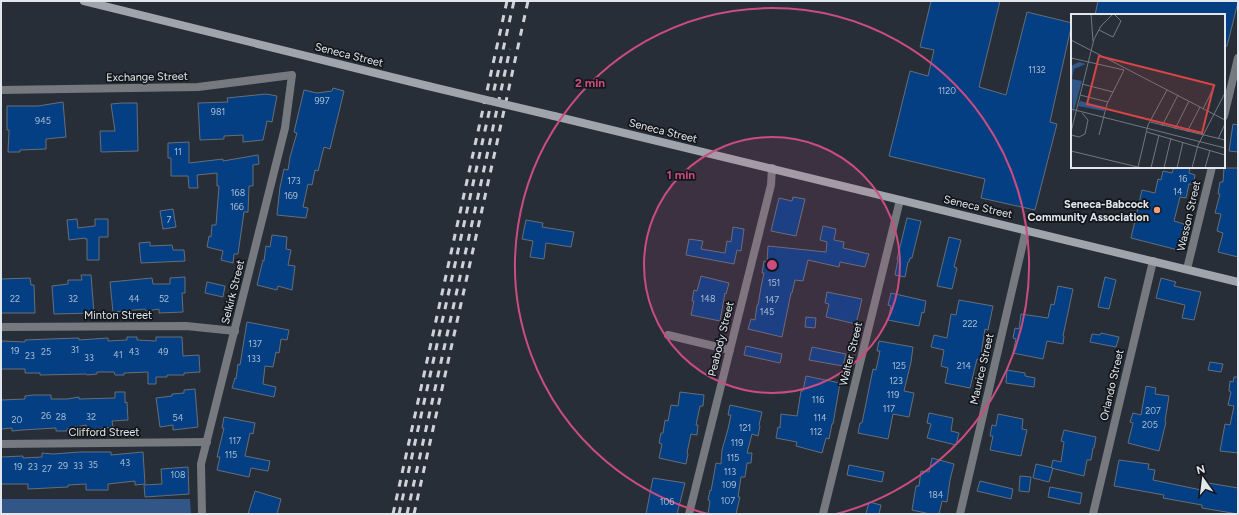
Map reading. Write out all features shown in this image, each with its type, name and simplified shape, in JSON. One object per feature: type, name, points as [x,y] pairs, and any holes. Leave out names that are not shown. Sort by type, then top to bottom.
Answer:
[{"type":"main road","name":"Seneca Street","points":[[84,1],[428,86],[772,168],[1238,282]]},
{"type":"street","points":[[1225,112],[1238,58]]},
{"type":"street","name":"Exchange Street","points":[[1,90],[198,87],[292,76]]},
{"type":"street","name":"Selkirk Street","points":[[202,514],[202,464],[285,128],[292,76]]},
{"type":"street","name":"Peabody Street","points":[[689,514],[770,185],[772,168]]},
{"type":"street","name":"Wasson Street","points":[[1188,269],[1212,168]]},
{"type":"street","name":"Walter Street","points":[[823,514],[900,200]]},
{"type":"street","name":"Maurice Street","points":[[960,514],[1026,230]]},
{"type":"street","name":"Orlando Street","points":[[1093,514],[1153,261]]},
{"type":"street","name":"Minton Street","points":[[1,327],[186,326],[235,331]]},
{"type":"street","points":[[668,334],[730,350]]},
{"type":"street","name":"Clifford Street","points":[[1,444],[207,442]]},
{"type":"shaded area","points":[[1,499],[190,499],[191,514],[1,514]]},
{"type":"building","points":[[931,1],[1000,1],[979,87],[1006,95],[1027,12],[1071,23],[1050,122],[1057,124],[1035,210],[981,198],[985,179],[889,156],[910,71],[928,76],[934,50],[920,47]]},
{"type":"building","points":[[1098,1],[1238,1],[1227,46],[1225,46],[1225,14],[1095,14]]},
{"type":"building","points":[[333,88],[344,91],[330,149],[324,147],[318,171],[315,170],[312,185],[308,184],[303,207],[308,208],[306,218],[277,215],[280,187],[284,169],[288,170],[297,133],[294,132],[304,90],[317,93],[332,91]]},
{"type":"building","points":[[266,94],[277,96],[272,122],[267,121],[263,140],[243,142],[243,135],[224,136],[224,139],[200,140],[198,103],[228,102],[227,98]]},
{"type":"building","points":[[63,102],[66,137],[46,139],[46,149],[8,152],[9,130],[7,130],[7,106],[38,106]]},
{"type":"building","points":[[137,103],[138,151],[101,152],[100,131],[115,131],[111,104]]},
{"type":"building","points":[[1233,124],[1238,125],[1238,152],[1229,151]]},
{"type":"building","points":[[189,142],[189,163],[223,159],[223,161],[258,155],[259,164],[253,165],[253,186],[249,186],[248,212],[244,212],[238,254],[234,254],[233,263],[221,260],[223,251],[207,247],[209,236],[211,237],[212,225],[216,225],[219,186],[217,186],[217,173],[197,175],[198,188],[189,188],[188,176],[171,176],[171,158],[168,158],[168,143]]},
{"type":"building","name":"Seneca-Babcock Community Association","points":[[1174,168],[1190,168],[1189,173],[1195,175],[1193,184],[1189,184],[1186,198],[1180,197],[1174,221],[1184,224],[1178,250],[1131,238],[1142,190],[1155,193],[1158,179],[1161,180],[1163,171],[1172,173]]},
{"type":"building","points":[[1224,168],[1238,168],[1238,257],[1218,252],[1223,233],[1217,231],[1221,214],[1215,213],[1220,194],[1218,194],[1220,182],[1223,182]]},
{"type":"building","points":[[793,197],[805,199],[796,236],[771,231],[779,198],[792,201]]},
{"type":"building","points":[[173,209],[176,227],[163,229],[160,211]]},
{"type":"building","points":[[907,218],[921,221],[912,258],[910,258],[908,262],[905,277],[895,275],[897,259]]},
{"type":"building","points":[[77,219],[78,228],[95,226],[95,219],[108,219],[108,237],[99,237],[99,260],[87,260],[87,239],[69,240],[67,220]]},
{"type":"building","points":[[526,220],[543,223],[542,227],[574,232],[571,247],[546,243],[544,259],[530,257],[533,241],[522,239]]},
{"type":"building","points":[[823,226],[836,229],[834,240],[844,242],[843,248],[869,254],[865,267],[840,262],[839,267],[808,260],[803,281],[795,280],[782,337],[748,329],[751,319],[755,320],[764,273],[762,273],[764,261],[767,262],[768,246],[826,252],[827,242],[820,240]]},
{"type":"building","points":[[733,227],[744,229],[741,251],[737,250],[734,264],[686,255],[689,239],[703,241],[701,249],[725,253],[727,241],[731,242]]},
{"type":"building","points":[[272,235],[287,237],[286,249],[291,250],[288,265],[295,266],[292,290],[278,286],[277,290],[257,285],[263,260],[264,261],[266,246],[270,247]]},
{"type":"building","points":[[949,237],[961,240],[954,267],[957,268],[952,289],[937,286]]},
{"type":"building","points":[[150,242],[150,246],[172,245],[173,250],[184,250],[185,261],[141,263],[139,243]]},
{"type":"building","points":[[81,275],[91,275],[94,313],[54,314],[52,286],[68,284],[68,280],[82,280]]},
{"type":"building","points":[[701,276],[729,283],[726,294],[725,293],[720,321],[691,315],[694,301],[692,301],[694,290],[697,291]]},
{"type":"building","points":[[185,277],[185,293],[182,293],[183,312],[159,313],[159,309],[146,311],[145,309],[113,312],[110,282],[152,278],[153,284],[170,284],[170,278]]},
{"type":"building","points":[[1105,277],[1116,280],[1109,309],[1098,307]]},
{"type":"building","points":[[30,278],[31,285],[34,285],[35,313],[1,313],[1,279]]},
{"type":"building","points":[[1161,278],[1176,282],[1174,286],[1201,292],[1194,320],[1182,318],[1185,305],[1156,298]]},
{"type":"building","points":[[207,282],[225,286],[223,297],[205,293]]},
{"type":"building","points":[[1058,286],[1073,289],[1063,336],[1063,344],[1047,341],[1043,359],[1013,353],[1016,339],[1013,338],[1015,328],[1019,329],[1021,314],[1048,318],[1051,304],[1054,305]]},
{"type":"building","points":[[827,292],[862,299],[856,324],[826,317],[829,304],[825,303]]},
{"type":"building","points":[[891,293],[926,301],[924,313],[922,312],[919,326],[888,320],[891,306],[888,305]]},
{"type":"building","points":[[959,300],[993,306],[988,330],[985,329],[980,360],[977,359],[970,388],[945,383],[948,368],[941,366],[944,350],[931,347],[934,335],[947,338],[951,314],[956,315]]},
{"type":"building","points":[[806,317],[816,318],[815,328],[805,327]]},
{"type":"building","points":[[247,322],[289,330],[287,340],[281,339],[279,353],[276,352],[273,367],[265,366],[263,384],[276,387],[274,397],[232,388],[235,378],[236,379],[238,364],[240,365]]},
{"type":"building","points":[[1101,333],[1119,337],[1116,347],[1090,342],[1092,334],[1100,335]]},
{"type":"building","points":[[127,337],[137,337],[137,340],[156,341],[156,337],[182,337],[183,356],[199,355],[200,372],[184,373],[184,375],[167,375],[167,377],[156,377],[156,384],[148,384],[148,372],[124,373],[124,375],[115,375],[114,372],[97,372],[97,374],[87,375],[40,375],[40,373],[25,373],[25,369],[1,369],[1,341],[25,342],[25,340],[79,338],[79,340],[108,338],[108,341],[127,340]]},
{"type":"building","points":[[879,341],[913,347],[904,391],[914,393],[909,417],[893,414],[888,439],[858,433],[860,423],[862,423],[873,369],[876,370],[880,351],[877,351]]},
{"type":"building","points":[[746,346],[782,354],[780,363],[744,355]]},
{"type":"building","points":[[812,347],[846,354],[843,366],[809,360]]},
{"type":"building","points":[[1210,362],[1223,364],[1221,372],[1208,370]]},
{"type":"building","points":[[1007,370],[1025,373],[1025,376],[1035,378],[1034,387],[1006,383]]},
{"type":"building","points":[[806,376],[840,383],[833,424],[829,439],[826,438],[822,453],[796,446],[797,442],[776,438],[778,427],[780,428],[781,414],[797,416],[801,391],[803,391]]},
{"type":"building","points":[[1234,377],[1238,377],[1238,453],[1220,451],[1225,424],[1230,425],[1234,406],[1228,405],[1231,392],[1229,391],[1230,381],[1233,382]]},
{"type":"building","points":[[1146,386],[1156,388],[1155,394],[1169,396],[1166,422],[1159,451],[1128,443],[1133,423],[1130,422],[1133,413],[1141,415]]},
{"type":"building","points":[[195,389],[198,427],[173,430],[173,425],[160,427],[156,398],[172,396],[172,394],[184,393],[184,390]]},
{"type":"building","points":[[115,392],[125,392],[128,420],[112,421],[113,427],[87,430],[86,425],[67,429],[67,431],[56,431],[56,428],[12,431],[12,428],[1,429],[1,400],[25,399],[25,396],[33,395],[51,395],[51,399],[79,397],[79,399],[115,398]]},
{"type":"building","points":[[680,392],[704,395],[703,406],[700,406],[696,425],[698,425],[697,435],[691,434],[686,464],[659,458],[662,444],[659,443],[661,433],[663,433],[665,420],[668,421],[671,405],[678,406]]},
{"type":"building","points":[[730,405],[762,412],[758,436],[752,434],[747,453],[752,453],[751,463],[747,463],[745,477],[741,477],[738,497],[740,497],[736,514],[708,514],[710,501],[708,500],[716,463],[721,464],[722,450],[731,415],[728,415]]},
{"type":"building","points":[[929,413],[953,418],[951,431],[959,433],[956,445],[927,438],[931,424],[927,423]]},
{"type":"building","points":[[998,414],[1023,419],[1022,429],[1027,430],[1021,456],[990,450],[993,436],[990,436],[992,425],[996,426]]},
{"type":"building","points":[[224,417],[255,423],[253,434],[250,433],[245,456],[270,461],[268,471],[251,468],[249,477],[217,470],[220,457],[217,457],[224,428],[222,428]]},
{"type":"building","points":[[1064,430],[1096,437],[1091,460],[1087,460],[1084,476],[1051,468],[1053,460],[1061,462],[1064,442],[1061,441]]},
{"type":"building","points":[[111,452],[111,455],[143,452],[145,484],[135,485],[135,481],[108,484],[108,490],[86,490],[86,484],[68,485],[68,487],[28,489],[28,484],[1,484],[1,457],[42,457],[42,453],[53,454]]},
{"type":"building","points":[[932,458],[954,464],[947,502],[942,501],[939,514],[930,514],[912,510],[916,486],[919,486],[921,471],[929,472]]},
{"type":"building","points":[[1119,460],[1149,464],[1148,469],[1155,470],[1153,480],[1206,491],[1208,483],[1238,488],[1238,514],[1202,508],[1202,505],[1163,498],[1164,495],[1114,486]]},
{"type":"building","points":[[1036,464],[1053,468],[1049,482],[1033,478]]},
{"type":"building","points":[[849,465],[884,472],[882,482],[847,475]]},
{"type":"building","points":[[188,467],[189,494],[145,497],[144,485],[162,484],[161,469]]},
{"type":"building","points":[[1020,476],[1031,477],[1029,492],[1019,491]]},
{"type":"building","points":[[653,478],[685,483],[677,514],[646,514]]},
{"type":"building","points":[[980,481],[1013,489],[1011,499],[977,491]]},
{"type":"building","points":[[1050,487],[1082,493],[1080,504],[1048,497]]},
{"type":"building","points":[[255,491],[281,499],[277,514],[248,514]]},
{"type":"building","points":[[869,502],[881,505],[879,514],[866,514]]},
{"type":"railway","points":[[393,514],[507,1]]},
{"type":"railway","points":[[399,514],[514,1]]},
{"type":"railway","points":[[414,514],[528,1]]},
{"type":"railway","points":[[407,514],[510,49]]},
{"type":"place","name":"Seneca-Babcock Community Association","points":[[1157,210]]}]
